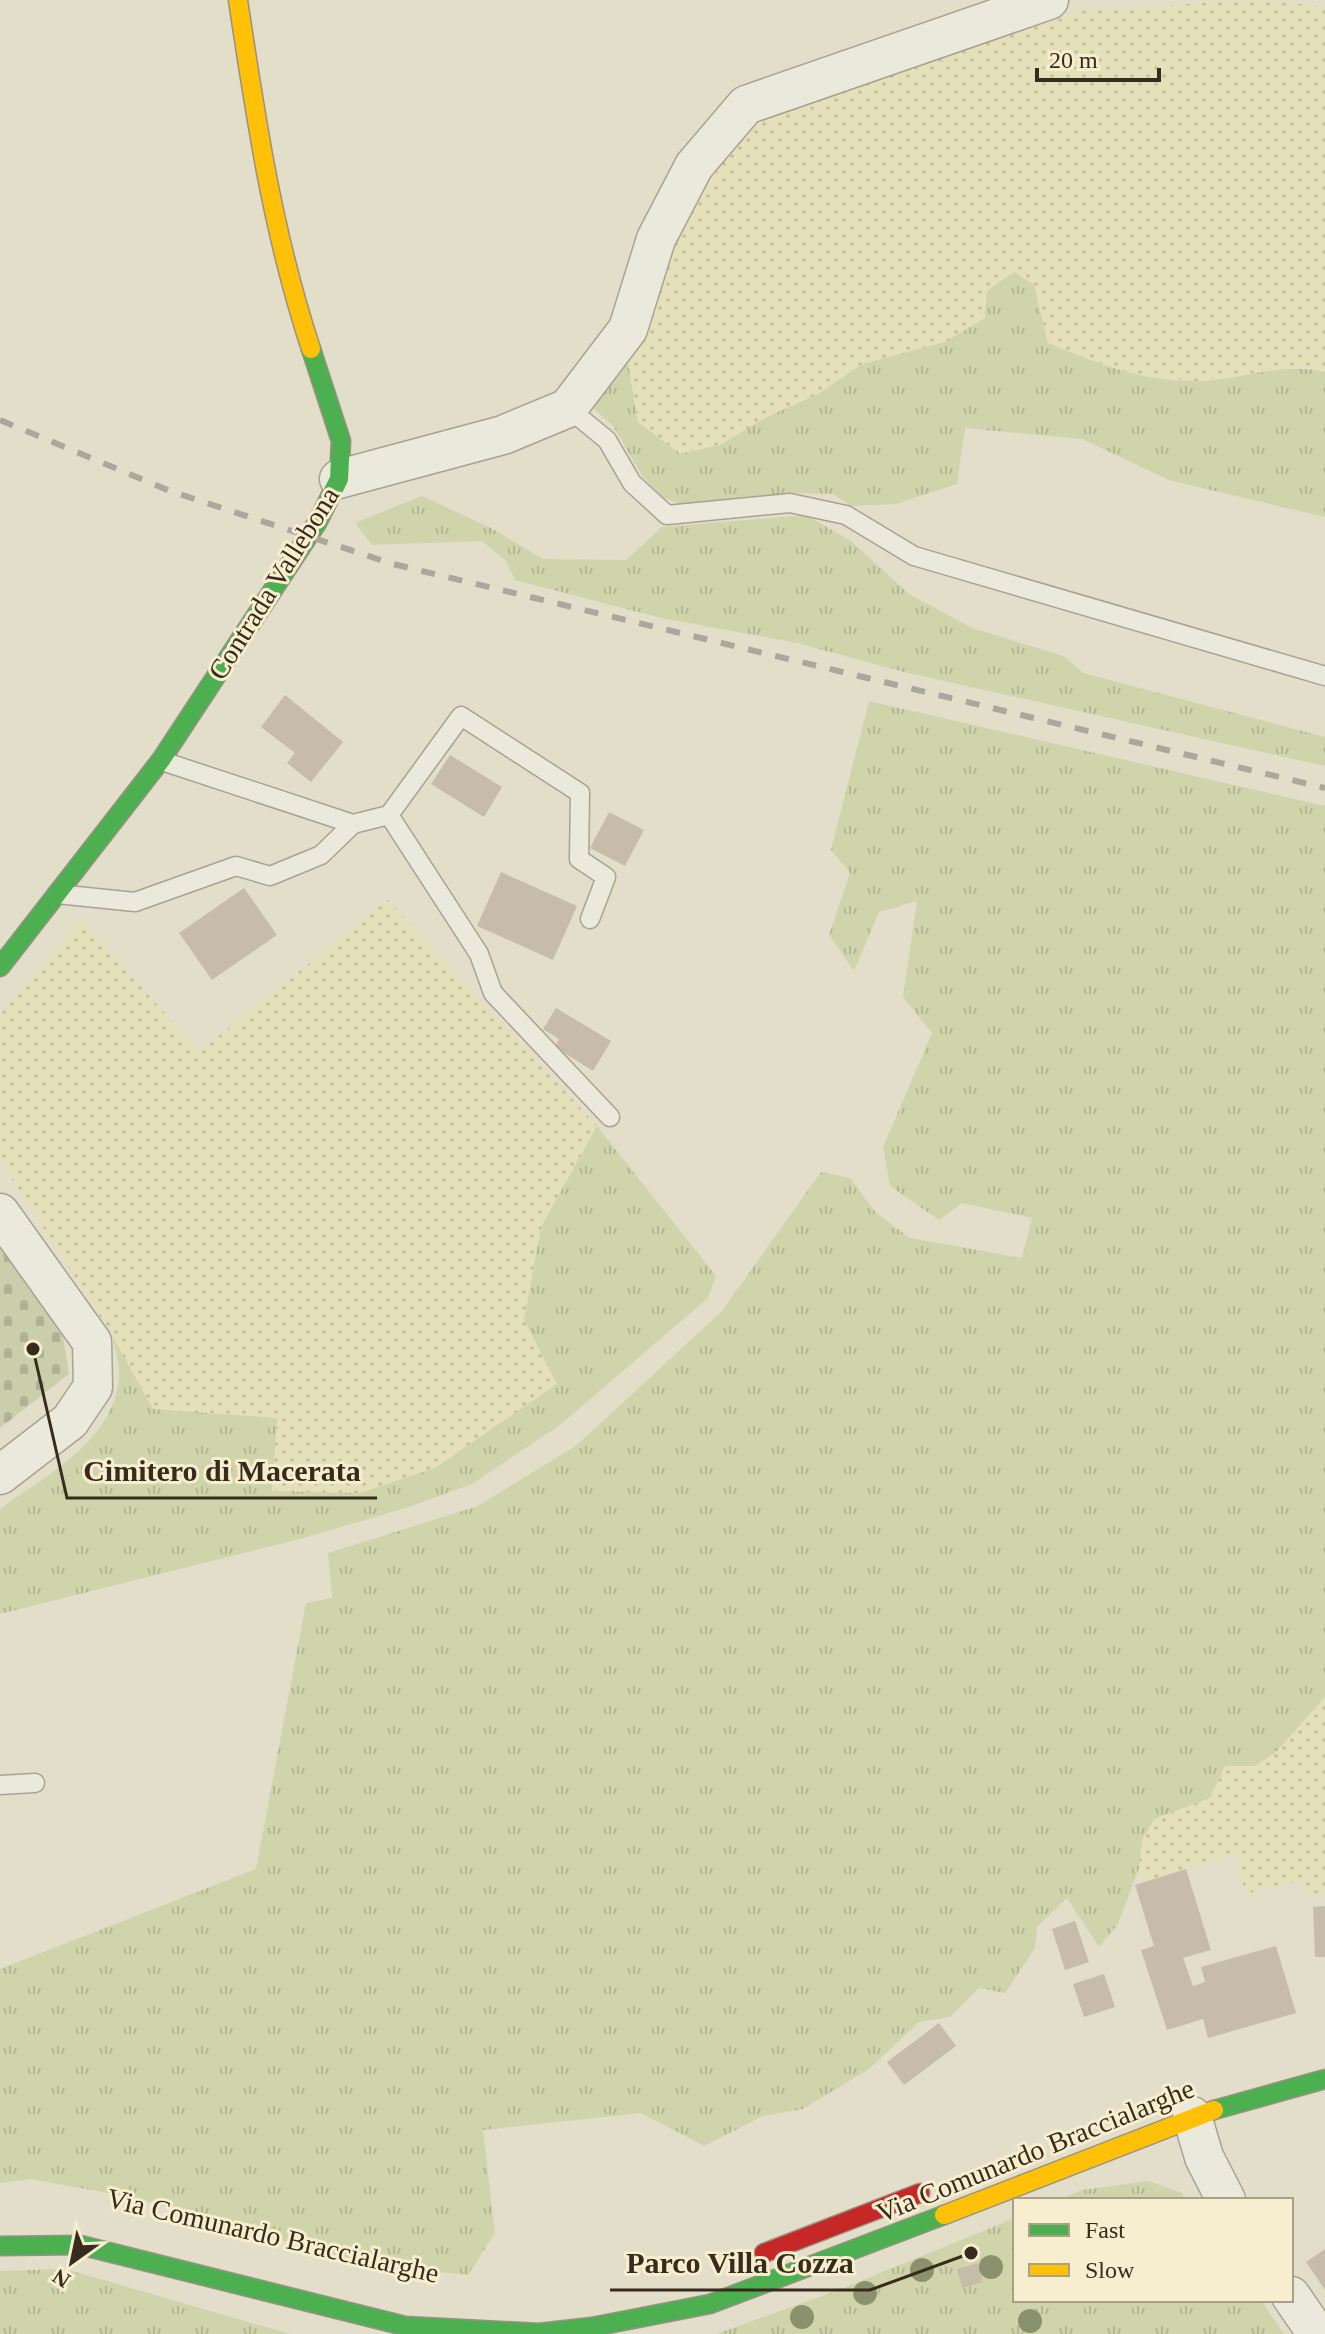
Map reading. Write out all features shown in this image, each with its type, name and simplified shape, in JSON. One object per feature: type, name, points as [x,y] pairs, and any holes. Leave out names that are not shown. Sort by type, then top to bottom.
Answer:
[{"type":"main road","name":"Contrada Vallebona","points":[[0,967],[161,760],[317,523],[339,479],[341,441],[285,269],[261,153],[238,0]]},
{"type":"main road","points":[[1192,2116],[1193,2101],[1256,2081],[1264,2074]]},
{"type":"main road","name":"Via Comunardo Braccialarghe","points":[[8,2245],[80,2245],[405,2326],[539,2333],[710,2304],[850,2253],[1192,2116],[1325,2079]]},
{"type":"main road","name":"Via Comunardo Braccialarghe","points":[[751,2258],[937,2186]]},
{"type":"street","points":[[339,479],[503,435],[568,408],[628,329],[656,239],[694,166],[746,105],[1049,0]]},
{"type":"street","points":[[0,1213],[92,1342],[93,1387],[70,1421],[0,1475]]},
{"type":"street","points":[[1192,2116],[1204,2157],[1225,2198]]},
{"type":"street","points":[[1293,2299],[1317,2334]]},
{"type":"lane","points":[[568,408],[607,440],[632,483],[667,515],[790,503],[846,515],[914,556],[1325,676]]},
{"type":"lane","points":[[57,894],[135,902],[236,866],[270,876],[321,855],[353,824],[389,815],[461,716],[580,793],[579,859],[606,877],[590,919]]},
{"type":"lane","points":[[161,760],[353,824]]},
{"type":"lane","points":[[389,815],[479,954],[493,993],[610,1117]]},
{"type":"lane","points":[[0,1785],[35,1783]]},
{"type":"shaded area","points":[[1252,0],[1325,6],[1325,372],[1300,366],[1198,381],[1130,375],[1048,343],[1034,285],[945,342],[862,364],[818,394],[765,418],[720,445],[680,454],[638,421],[627,357],[683,218],[732,151],[769,113],[883,70],[1077,11]]},
{"type":"shaded area","points":[[388,900],[597,1126],[541,1227],[524,1320],[558,1384],[435,1468],[360,1493],[272,1491],[277,1418],[153,1409],[112,1335],[0,1160],[0,1015],[82,920],[199,1052]]},
{"type":"shaded area","points":[[1325,1697],[1325,1893],[1305,1894],[1301,1881],[1245,1894],[1237,1852],[1146,1882],[1139,1868],[1142,1840],[1154,1819],[1210,1798],[1225,1766],[1255,1766],[1276,1752]]},
{"type":"green space","points":[[1014,272],[1034,285],[1048,343],[1120,370],[1156,378],[1196,381],[1276,370],[1325,372],[1325,517],[1169,480],[1082,439],[965,428],[957,484],[896,504],[851,506],[833,494],[791,493],[682,505],[662,497],[643,477],[613,426],[594,409],[604,383],[627,357],[638,422],[680,454],[720,445],[765,418],[818,394],[862,364],[945,342],[985,318],[987,291]]},
{"type":"green space","points":[[422,496],[493,529],[543,559],[626,560],[662,527],[806,515],[851,541],[909,594],[972,628],[1064,656],[1083,673],[1325,737],[1325,766],[904,672],[797,643],[661,618],[515,580],[506,561],[482,541],[372,545],[355,523]]},
{"type":"green space","points":[[869,701],[1325,806],[1325,1697],[1276,1752],[1255,1766],[1225,1766],[1210,1798],[1154,1819],[1142,1840],[1139,1868],[1118,1924],[1099,1947],[1067,1898],[1037,1927],[1035,1948],[1005,1993],[979,1988],[950,2017],[919,2022],[869,2069],[803,2109],[763,2116],[704,2146],[641,2113],[483,2130],[495,2233],[468,2275],[369,2265],[135,2198],[31,2179],[0,2183],[0,1969],[256,1869],[306,1603],[332,1598],[328,1553],[478,1506],[577,1445],[722,1311],[821,1172],[850,1178],[876,1213],[910,1238],[1022,1258],[1032,1218],[962,1203],[939,1220],[890,1186],[883,1147],[932,1033],[903,997],[917,901],[879,912],[854,971],[829,935],[850,873],[831,850]]},
{"type":"green space","points":[[597,1126],[716,1276],[708,1298],[560,1425],[472,1484],[409,1507],[300,1539],[0,1614],[0,1509],[74,1455],[104,1421],[114,1401],[119,1379],[112,1335],[153,1409],[277,1418],[272,1491],[360,1493],[435,1468],[557,1384],[524,1320],[541,1227]]},
{"type":"green space","points":[[0,1242],[61,1324],[69,1374],[0,1428]]},
{"type":"green space","points":[[1148,2181],[1180,2192],[1186,2198],[1063,2198],[1082,2190]]},
{"type":"green space","points":[[1013,2219],[1013,2302],[1262,2302],[1284,2334],[716,2334],[841,2289]]},
{"type":"green space","points":[[65,2269],[290,2334],[0,2334],[0,2271]]},
{"type":"building","points":[[285,695],[343,742],[311,782],[287,763],[295,753],[261,727]]},
{"type":"building","points":[[450,755],[502,787],[484,817],[431,784]]},
{"type":"building","points":[[609,812],[644,830],[625,866],[590,848]]},
{"type":"building","points":[[501,872],[577,906],[553,960],[477,926]]},
{"type":"building","points":[[244,888],[277,935],[212,980],[179,933]]},
{"type":"building","points":[[556,1008],[611,1041],[593,1071],[555,1047],[559,1039],[543,1029]]},
{"type":"building","points":[[1186,1869],[1211,1950],[1183,1958],[1193,1986],[1205,1982],[1201,1967],[1276,1946],[1296,2013],[1208,2038],[1203,2019],[1167,2030],[1141,1950],[1154,1946],[1135,1885]]},
{"type":"building","points":[[1325,1906],[1325,1957],[1315,1957],[1313,1907]]},
{"type":"building","points":[[1075,1921],[1089,1962],[1065,1970],[1052,1929]]},
{"type":"building","points":[[1104,1974],[1115,2007],[1084,2017],[1073,1984]]},
{"type":"building","points":[[939,2023],[956,2046],[904,2085],[887,2062]]},
{"type":"building","points":[[1325,2249],[1325,2290],[1306,2262]]},
{"type":"building","points":[[978,2263],[983,2282],[962,2288],[957,2269]]},
{"type":"railway","points":[[0,420],[170,491],[393,564],[1325,788]]},
{"type":"traffic: fast","points":[[0,967],[161,760],[317,523],[339,479],[341,441],[311,349]]},
{"type":"traffic: fast","points":[[1214,2110],[1325,2079]]},
{"type":"traffic: fast","points":[[0,2246],[80,2245],[405,2326],[539,2333],[592,2327],[710,2304],[944,2215]]},
{"type":"traffic: slow","points":[[238,0],[276,220],[311,349]]},
{"type":"traffic: slow","points":[[944,2215],[1214,2110]]},
{"type":"traffic: jam","points":[[764,2253],[920,2193]]},
{"type":"place","name":"Cimitero di Macerata","points":[[33,1349]]},
{"type":"place","name":"Parco Villa Cozza","points":[[971,2253]]}]
